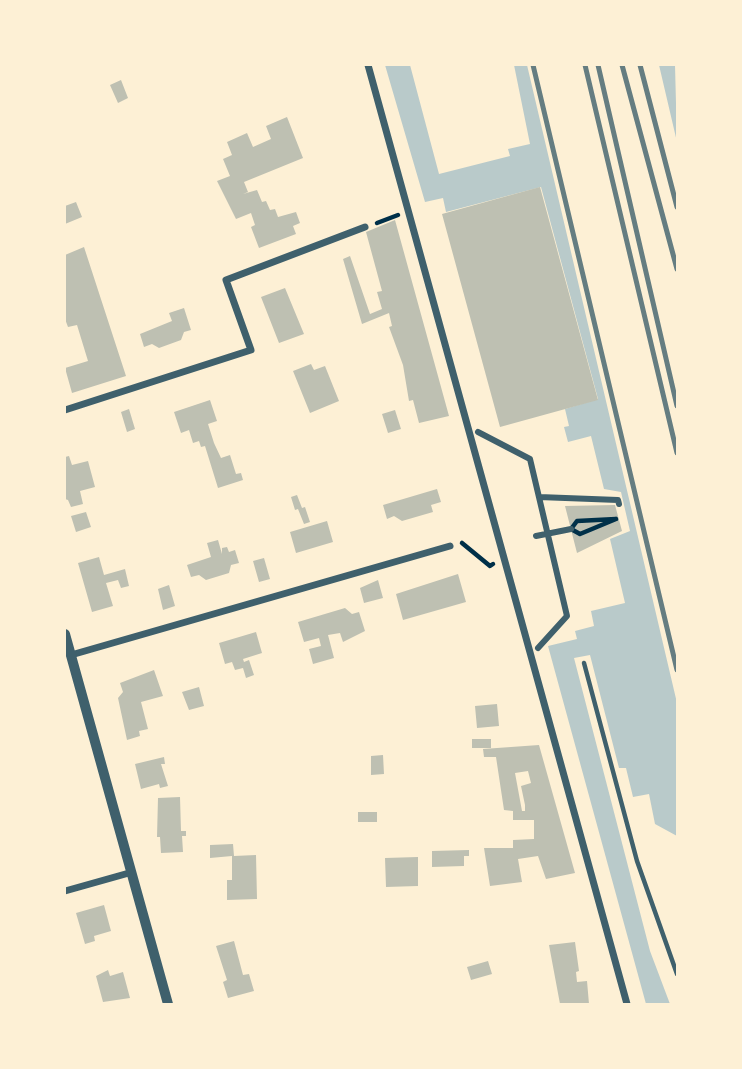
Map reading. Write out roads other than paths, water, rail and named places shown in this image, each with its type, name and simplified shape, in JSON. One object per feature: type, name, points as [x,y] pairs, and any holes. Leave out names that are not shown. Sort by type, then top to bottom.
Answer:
[{"type":"street","points":[[368,65],[506,557],[627,1004]]},
{"type":"street","points":[[65,410],[251,350],[226,280],[365,228]]},
{"type":"street","points":[[478,432],[530,459],[567,615],[538,648]]},
{"type":"street","points":[[539,497],[618,500],[619,503]]},
{"type":"street","points":[[537,536],[571,529]]},
{"type":"street","points":[[70,662],[450,546]]},
{"type":"street","points":[[65,634],[70,662],[168,1004]]},
{"type":"street","points":[[65,891],[129,873]]},
{"type":"lane","points":[[584,663],[637,861],[677,974]]},
{"type":"railway","points":[[533,65],[677,670]]},
{"type":"railway","points":[[585,65],[677,453]]},
{"type":"railway","points":[[598,65],[677,406]]},
{"type":"railway","points":[[622,65],[677,269]]},
{"type":"railway","points":[[640,65],[677,207]]}]
